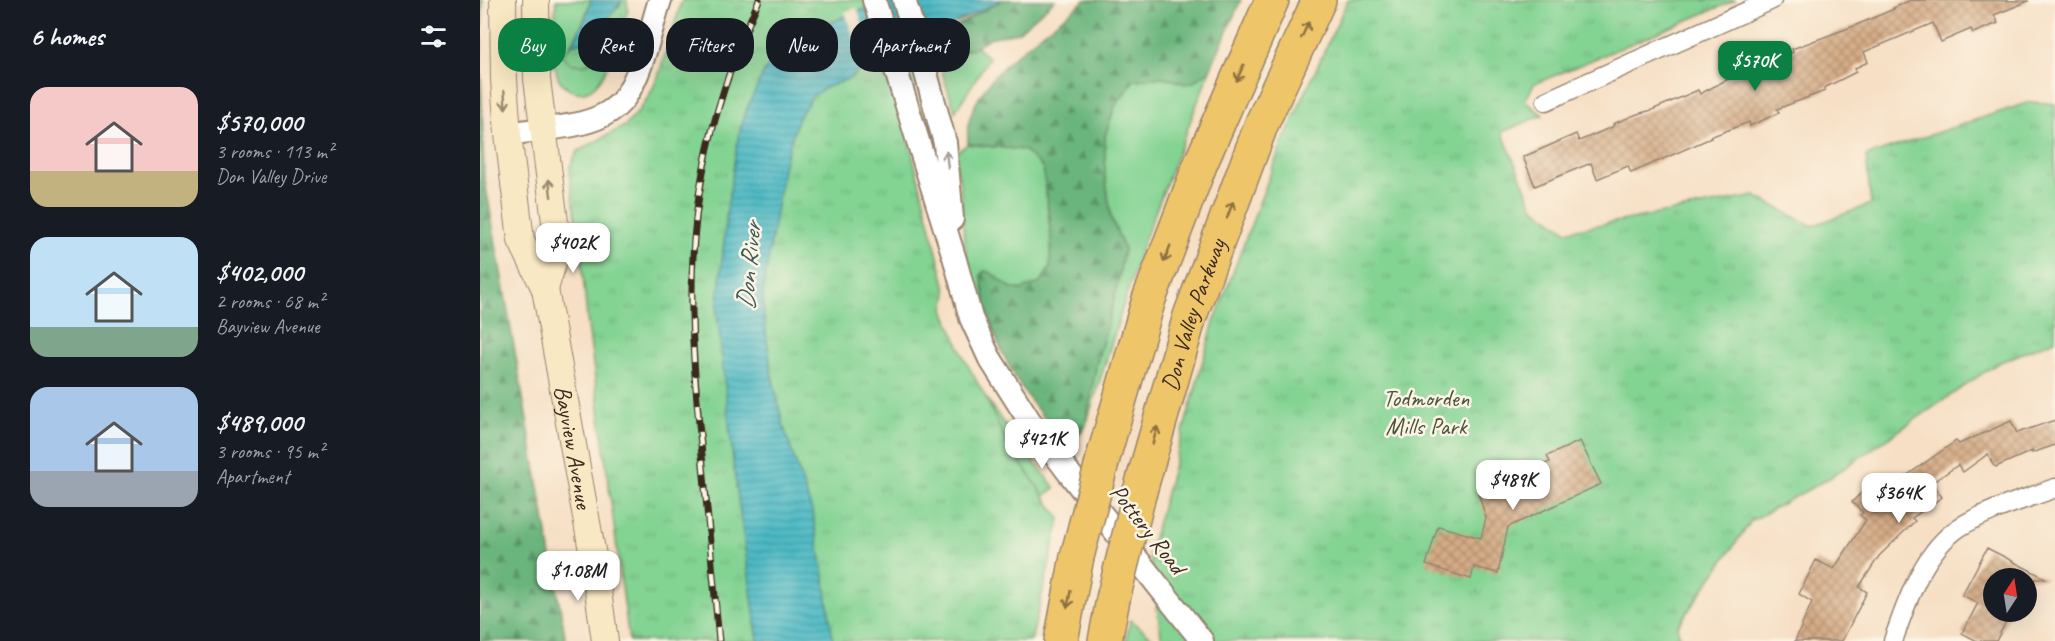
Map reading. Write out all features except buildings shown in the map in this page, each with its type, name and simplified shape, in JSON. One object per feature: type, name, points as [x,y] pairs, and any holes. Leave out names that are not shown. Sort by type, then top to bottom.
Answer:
[{"type":"highway","name":"Don Valley Parkway","points":[[1061,641],[1077,556],[1149,299],[1200,165],[1272,0]]},
{"type":"highway","name":"Don Valley Parkway","points":[[1105,641],[1140,491],[1190,316],[1262,123],[1319,0]]},
{"type":"main road","name":"Bayview Avenue","points":[[503,0],[504,80],[508,134],[521,240],[545,289],[591,544],[605,641]]},
{"type":"main road","name":"Bayview Avenue","points":[[536,0],[537,79],[558,246],[545,289]]},
{"type":"street","points":[[508,134],[568,126],[600,117],[614,108],[625,97],[636,75],[660,0]]},
{"type":"street","name":"Pottery Road","points":[[874,0],[955,260],[970,318],[989,357],[1011,393],[1069,473],[1202,641]]},
{"type":"street","name":"Pottery Road","points":[[904,0],[945,143],[955,260]]},
{"type":"street","points":[[1546,101],[1772,0]]},
{"type":"street","points":[[1893,641],[1908,598],[1941,543],[1960,527],[1993,511],[2055,488]]},
{"type":"green space","points":[[480,0],[483,0],[481,67],[484,176],[566,641],[480,641]]},
{"type":"green space","points":[[556,0],[591,0],[585,18],[578,18],[578,33],[566,51],[566,18],[555,18]]},
{"type":"green space","points":[[622,0],[627,0],[628,11],[625,18],[608,18],[614,10]]},
{"type":"green space","points":[[682,0],[863,0],[869,18],[850,18],[850,72],[888,72],[901,109],[947,293],[944,310],[965,360],[1006,442],[1060,519],[1031,641],[629,641],[587,318],[570,166],[578,151],[625,126],[637,113],[658,77],[666,51],[666,72],[754,72],[754,18],[676,18]]},
{"type":"green space","points":[[1002,0],[1055,0],[1018,32],[989,38],[970,49],[970,18]]},
{"type":"green space","points":[[1085,0],[1241,0],[1210,70],[1195,81],[1186,84],[1163,77],[1134,80],[1115,106],[1105,136],[1105,175],[1111,217],[1124,249],[1115,296],[1097,362],[1085,428],[1070,441],[1043,416],[1010,369],[989,317],[981,275],[984,271],[990,272],[1011,288],[1020,290],[1040,283],[1050,268],[1051,238],[1043,168],[1024,150],[968,144],[968,125],[985,88],[1000,71],[1016,55]]},
{"type":"green space","name":"Todmorden Mills Park","points":[[1348,0],[1736,0],[1534,84],[1525,101],[1543,115],[1502,132],[1533,207],[1566,231],[1755,196],[1812,226],[1871,204],[1866,156],[2030,102],[2055,104],[2055,340],[1998,363],[1831,477],[1751,521],[1677,627],[1681,641],[1162,641],[1149,554],[1213,325],[1282,143]]},
{"type":"green space","points":[[578,43],[578,64],[569,63],[566,60],[566,51],[572,45]]},
{"type":"green space","points":[[976,47],[989,58],[955,112],[942,72],[970,72],[970,49]]},
{"type":"green space","points":[[566,56],[578,57],[578,72],[605,72],[596,85],[583,92],[576,92],[564,86],[557,72],[566,72]]},
{"type":"green space","points":[[1210,70],[1141,249],[1085,428],[1097,362],[1115,296],[1124,249],[1111,217],[1105,175],[1105,136],[1115,106],[1134,80],[1163,77],[1186,84],[1195,81]]},
{"type":"green space","points":[[906,72],[918,72],[921,83],[911,86]]},
{"type":"green space","points":[[968,144],[1024,150],[1043,168],[1051,238],[1050,268],[1040,283],[1022,289],[1007,285],[984,271],[981,275],[988,316],[972,282],[964,241],[955,153]]},
{"type":"green space","points":[[985,396],[1012,435],[1055,488],[1044,496],[1006,442]]},
{"type":"green space","points":[[1130,620],[1157,641],[1126,641]]},
{"type":"water","points":[[591,0],[622,0],[609,18],[585,18]]},
{"type":"water","name":"Don River","points":[[893,0],[1002,0],[965,18],[850,18],[850,72],[858,72],[851,78],[825,88],[812,97],[798,118],[784,164],[763,291],[764,316],[772,375],[783,425],[812,511],[833,641],[758,641],[734,470],[717,312],[727,209],[738,138],[747,108],[765,70],[766,72],[838,72],[838,19]]},
{"type":"water","points":[[578,34],[578,44],[572,45]]},
{"type":"pier","points":[[857,8],[860,18],[850,18],[850,26],[845,12]]},
{"type":"railway","points":[[719,641],[694,355],[692,318],[694,245],[697,208],[713,128],[733,63],[759,0]]}]
